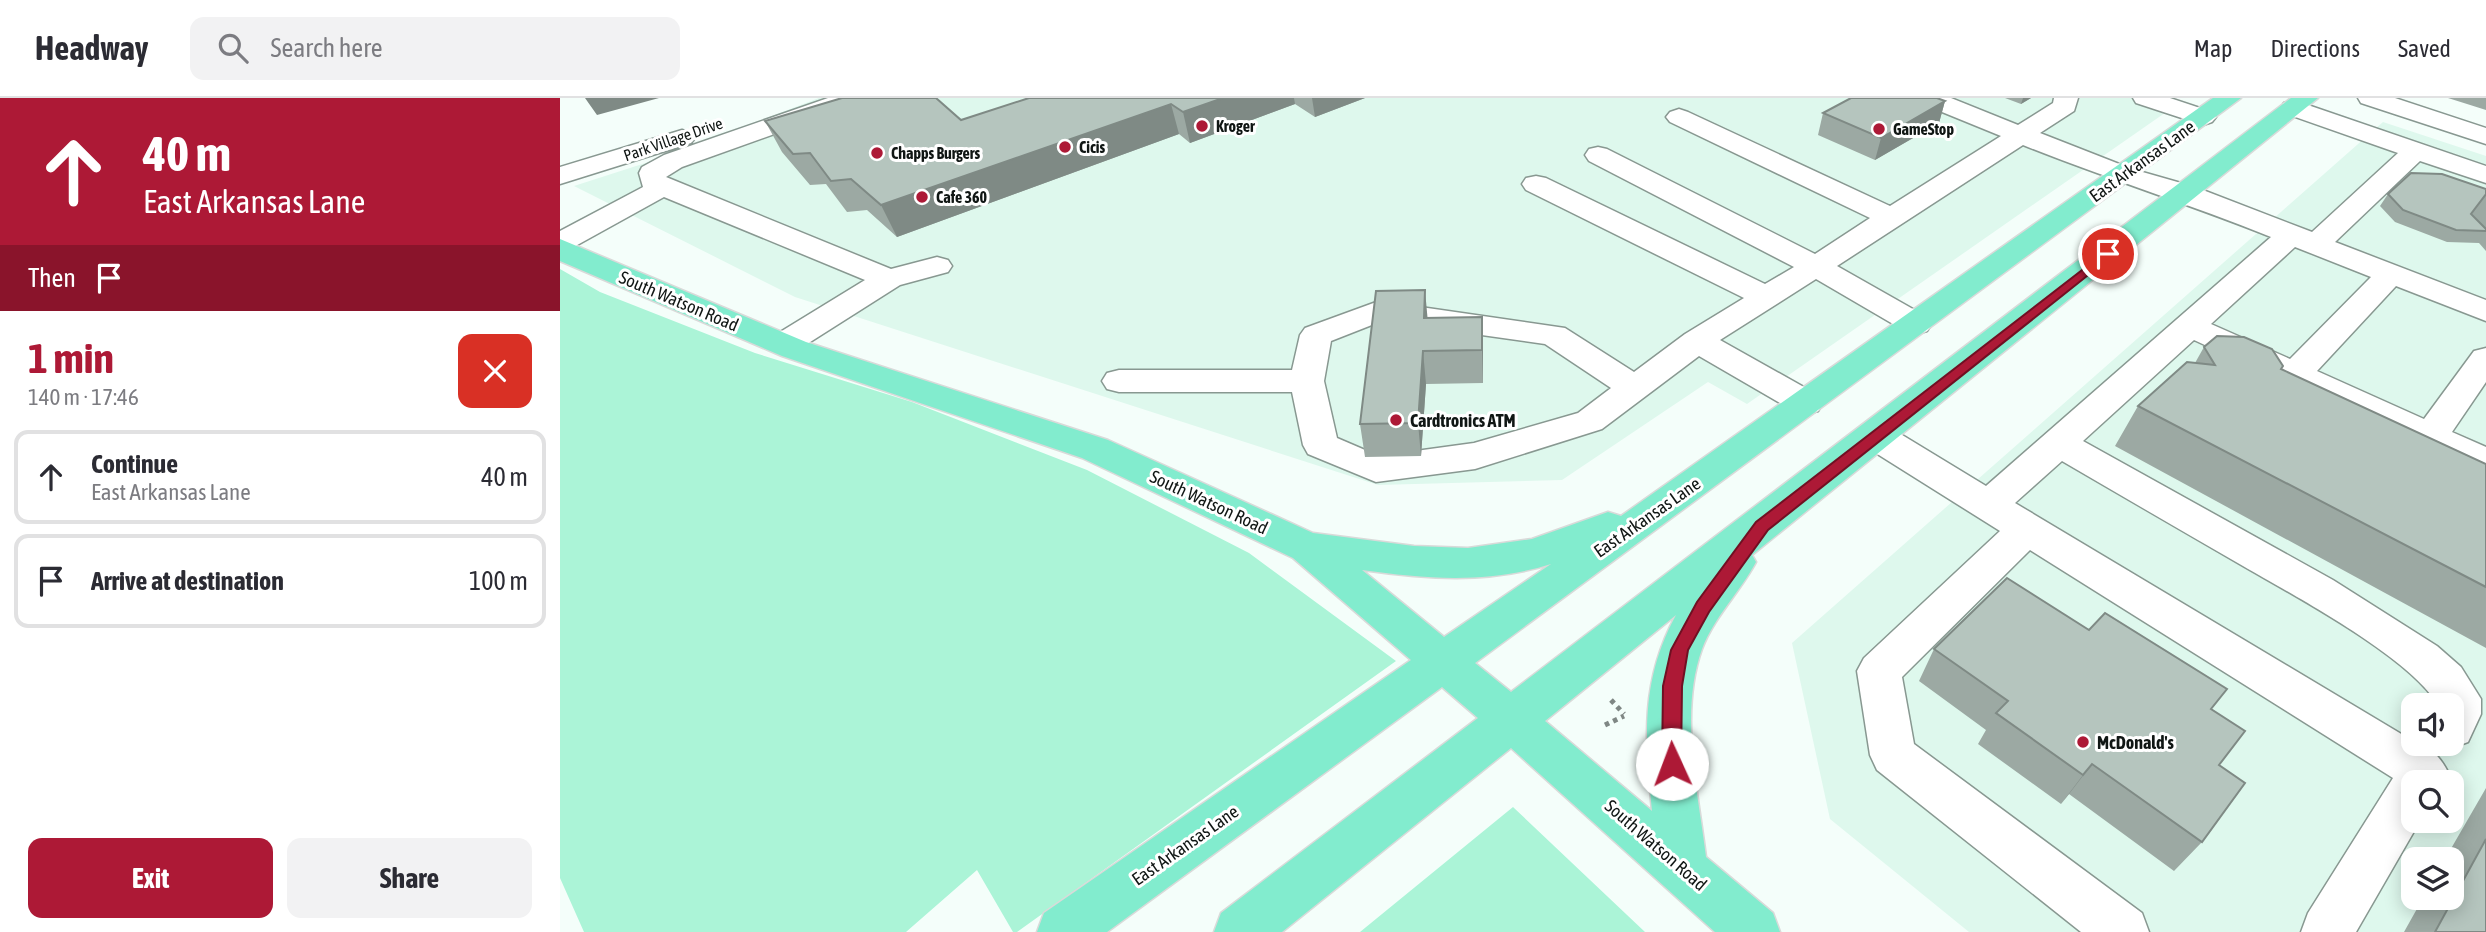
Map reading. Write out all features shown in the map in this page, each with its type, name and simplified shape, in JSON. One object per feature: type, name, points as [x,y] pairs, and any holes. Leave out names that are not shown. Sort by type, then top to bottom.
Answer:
[{"type":"main road","name":"East Arkansas Lane","points":[[1063,932],[1668,502],[2229,98]]},
{"type":"main road","points":[[1240,932],[2299,103]]},
{"type":"main road","name":"South Watson Road","points":[[560,246],[784,344],[1094,449],[1307,547],[1444,661],[1754,932]]},
{"type":"main road","points":[[1307,547],[1426,563],[1481,564],[1523,557],[1564,544],[1668,502]]},
{"type":"main road","points":[[1682,867],[1670,724],[1673,686],[1680,650],[1703,607],[1762,526]]},
{"type":"street","name":"Park Village Drive","points":[[560,176],[688,136],[785,98]]},
{"type":"street","points":[[852,98],[673,161],[652,173],[653,181],[889,279]]},
{"type":"street","points":[[1929,98],[2122,175],[2185,193],[2486,311]]},
{"type":"street","points":[[1635,388],[1554,335],[1379,311],[1316,335],[1307,381],[1321,445],[1376,469],[1475,456],[1590,421],[1635,388],[1697,341],[2021,135],[2065,106],[2066,98]]},
{"type":"street","points":[[2145,98],[2203,117]]},
{"type":"street","points":[[2380,101],[2486,136]]},
{"type":"street","points":[[2299,103],[2416,151],[2486,175]]},
{"type":"street","points":[[1679,117],[1892,218]]},
{"type":"street","points":[[1988,506],[2190,326],[2416,151]]},
{"type":"street","points":[[1598,155],[1816,266],[1916,324]]},
{"type":"street","points":[[1536,184],[1767,298]]},
{"type":"street","points":[[560,246],[663,187]]},
{"type":"street","points":[[784,344],[889,279],[937,266]]},
{"type":"street","points":[[2295,374],[2391,274]]},
{"type":"street","points":[[2190,326],[2486,462]]},
{"type":"street","points":[[1697,341],[1806,403]]},
{"type":"street","points":[[2430,436],[2486,358]]},
{"type":"street","points":[[1119,382],[1307,381]]},
{"type":"street","points":[[1876,436],[2421,770]]},
{"type":"street","points":[[2059,443],[2373,624],[2416,654],[2455,693]]},
{"type":"street","points":[[2026,530],[1879,671],[1893,755],[2123,932]]},
{"type":"street","points":[[2327,932],[2401,810]]},
{"type":"path","points":[[1605,725],[1625,715]]},
{"type":"shaded area","points":[[819,98],[2145,98],[2172,108],[1747,404],[1708,382],[1562,480],[1378,485],[795,297],[574,186],[661,158]]},
{"type":"shaded area","points":[[2383,122],[2486,156],[2486,932],[1969,932],[1830,819],[1792,643]]},
{"type":"green space","points":[[560,269],[600,292],[755,353],[912,402],[1087,470],[1249,553],[1396,661],[1017,932],[1013,932],[977,870],[906,932],[584,932],[560,878]]},
{"type":"green space","points":[[1513,807],[1645,932],[1360,932]]},
{"type":"building","points":[[842,98],[936,98],[961,120],[1029,98],[1223,98],[1183,112],[1171,104],[881,205],[851,179],[831,181],[810,153],[793,154],[765,121]]},
{"type":"building","points":[[1851,98],[1937,98],[1945,101],[1881,138],[1823,113]]},
{"type":"building","points":[[2411,173],[2442,174],[2486,189],[2486,194],[2471,214],[2486,231],[2456,230],[2403,210],[2388,194]]},
{"type":"building","points":[[1425,290],[1424,318],[1482,317],[1482,350],[1423,351],[1418,423],[1360,424],[1376,291]]},
{"type":"building","points":[[2217,336],[2244,337],[2272,349],[2283,366],[2281,369],[2486,464],[2486,587],[2138,406],[2187,362],[2215,365],[2204,347]]},
{"type":"building","name":"McDonald's","points":[[2007,578],[2089,630],[2105,613],[2227,689],[2211,709],[2245,731],[2219,765],[2245,783],[2202,842],[2092,764],[2083,775],[1996,713],[2008,701],[1934,649]]},
{"type":"building","points":[[2486,839],[2486,932],[2435,932],[2447,910],[2464,910],[2464,879]]},
{"type":"place","name":"Kroger","points":[[1202,126]]},
{"type":"place","name":"GameStop","points":[[1879,129]]},
{"type":"place","name":"Cicis","points":[[1065,147]]},
{"type":"place","name":"Chapps Burgers","points":[[877,153]]},
{"type":"place","name":"Cafe 360","points":[[922,197]]},
{"type":"place","name":"Cardtronics ATM","points":[[1396,420]]},
{"type":"place","name":"McDonald's","points":[[2083,742]]},
{"type":"route","points":[[1672,764],[1670,724],[1673,686],[1680,650],[1703,607],[1762,526],[2108,254]]}]
